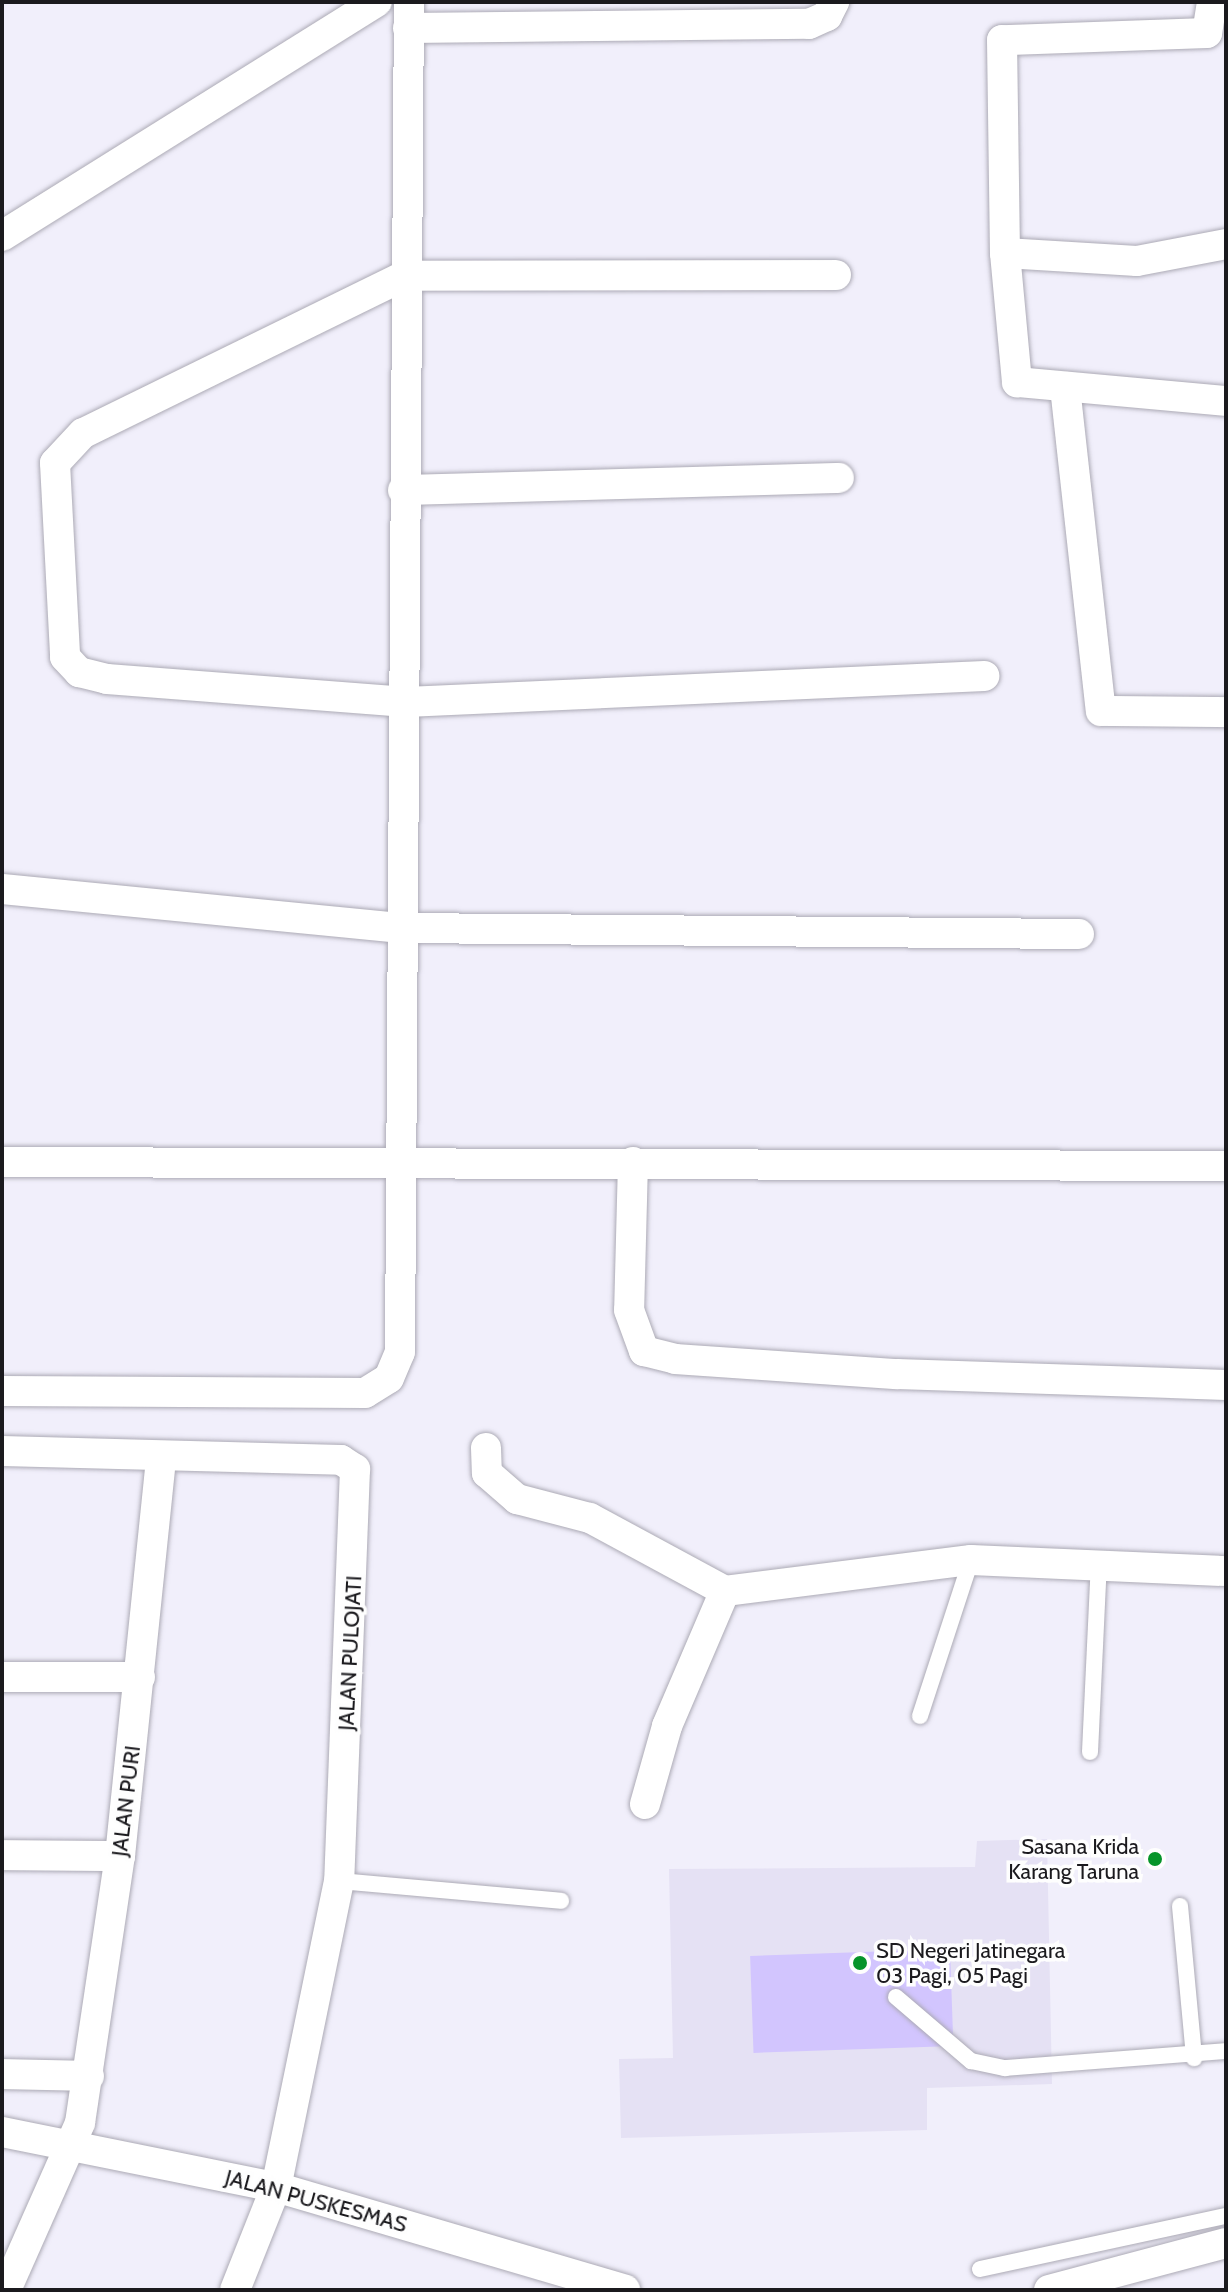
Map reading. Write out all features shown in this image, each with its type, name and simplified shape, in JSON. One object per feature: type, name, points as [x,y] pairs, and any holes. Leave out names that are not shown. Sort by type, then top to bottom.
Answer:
[{"type":"street","points":[[2,236],[377,2]]},
{"type":"street","points":[[2,1391],[365,1393],[389,1378],[400,1352],[406,702],[404,276],[408,15],[809,24],[827,16],[834,2]]},
{"type":"street","points":[[1212,2],[1207,33],[1002,40],[1005,253],[1017,382],[1226,401]]},
{"type":"street","points":[[1005,253],[1137,261],[1226,244]]},
{"type":"street","points":[[836,275],[404,276],[83,433],[55,463],[59,634],[79,672],[406,702],[984,676]]},
{"type":"street","points":[[1065,387],[1101,711],[1226,712]]},
{"type":"street","points":[[403,490],[839,478]]},
{"type":"street","points":[[2,889],[402,928],[1079,934]]},
{"type":"street","points":[[2,1162],[401,1159],[1226,1166]]},
{"type":"street","points":[[633,1162],[629,1310],[644,1351],[897,1374],[1226,1385]]},
{"type":"street","points":[[486,1448],[487,1473],[517,1499],[590,1518],[725,1591],[971,1560],[1099,1562],[1226,1571]]},
{"type":"street","name":"JALAN PULOJATI","points":[[2,1451],[341,1460],[355,1469],[339,1881],[276,2187],[235,2290]]},
{"type":"street","name":"JALAN PURI","points":[[6,2290],[75,2143],[89,2076],[120,1856],[161,1457]]},
{"type":"street","points":[[645,1804],[667,1726],[725,1591]]},
{"type":"street","points":[[2,1677],[140,1677]]},
{"type":"street","points":[[2,1855],[120,1856]]},
{"type":"street","points":[[2,2074],[89,2076]]},
{"type":"street","name":"JALAN PUSKESMAS","points":[[2,2132],[75,2143],[276,2187],[625,2290]]},
{"type":"street","points":[[1049,2290],[1226,2243]]},
{"type":"lane","points":[[920,1716],[971,1560]]},
{"type":"lane","points":[[1090,1752],[1099,1562]]},
{"type":"lane","points":[[339,1881],[561,1901]]},
{"type":"lane","points":[[1180,1906],[1194,2058]]},
{"type":"lane","points":[[896,1997],[982,2064],[1085,2068],[1194,2058],[1226,2051]]},
{"type":"lane","points":[[980,2269],[1226,2216]]},
{"type":"shaded area","name":"SD Negeri Jatinegara 03 Pagi, 05 Pagi","points":[[1047,1839],[1052,2084],[927,2088],[927,2130],[621,2138],[619,2059],[673,2058],[669,1869],[975,1867],[977,1841]]},
{"type":"shaded area","points":[[950,1949],[953,2046],[754,2053],[750,1956]]},
{"type":"place","name":"Sasana Krida Karang Taruna","points":[[1155,1859]]},
{"type":"place","name":"SD Negeri Jatinegara 03 Pagi, 05 Pagi","points":[[860,1963]]}]
